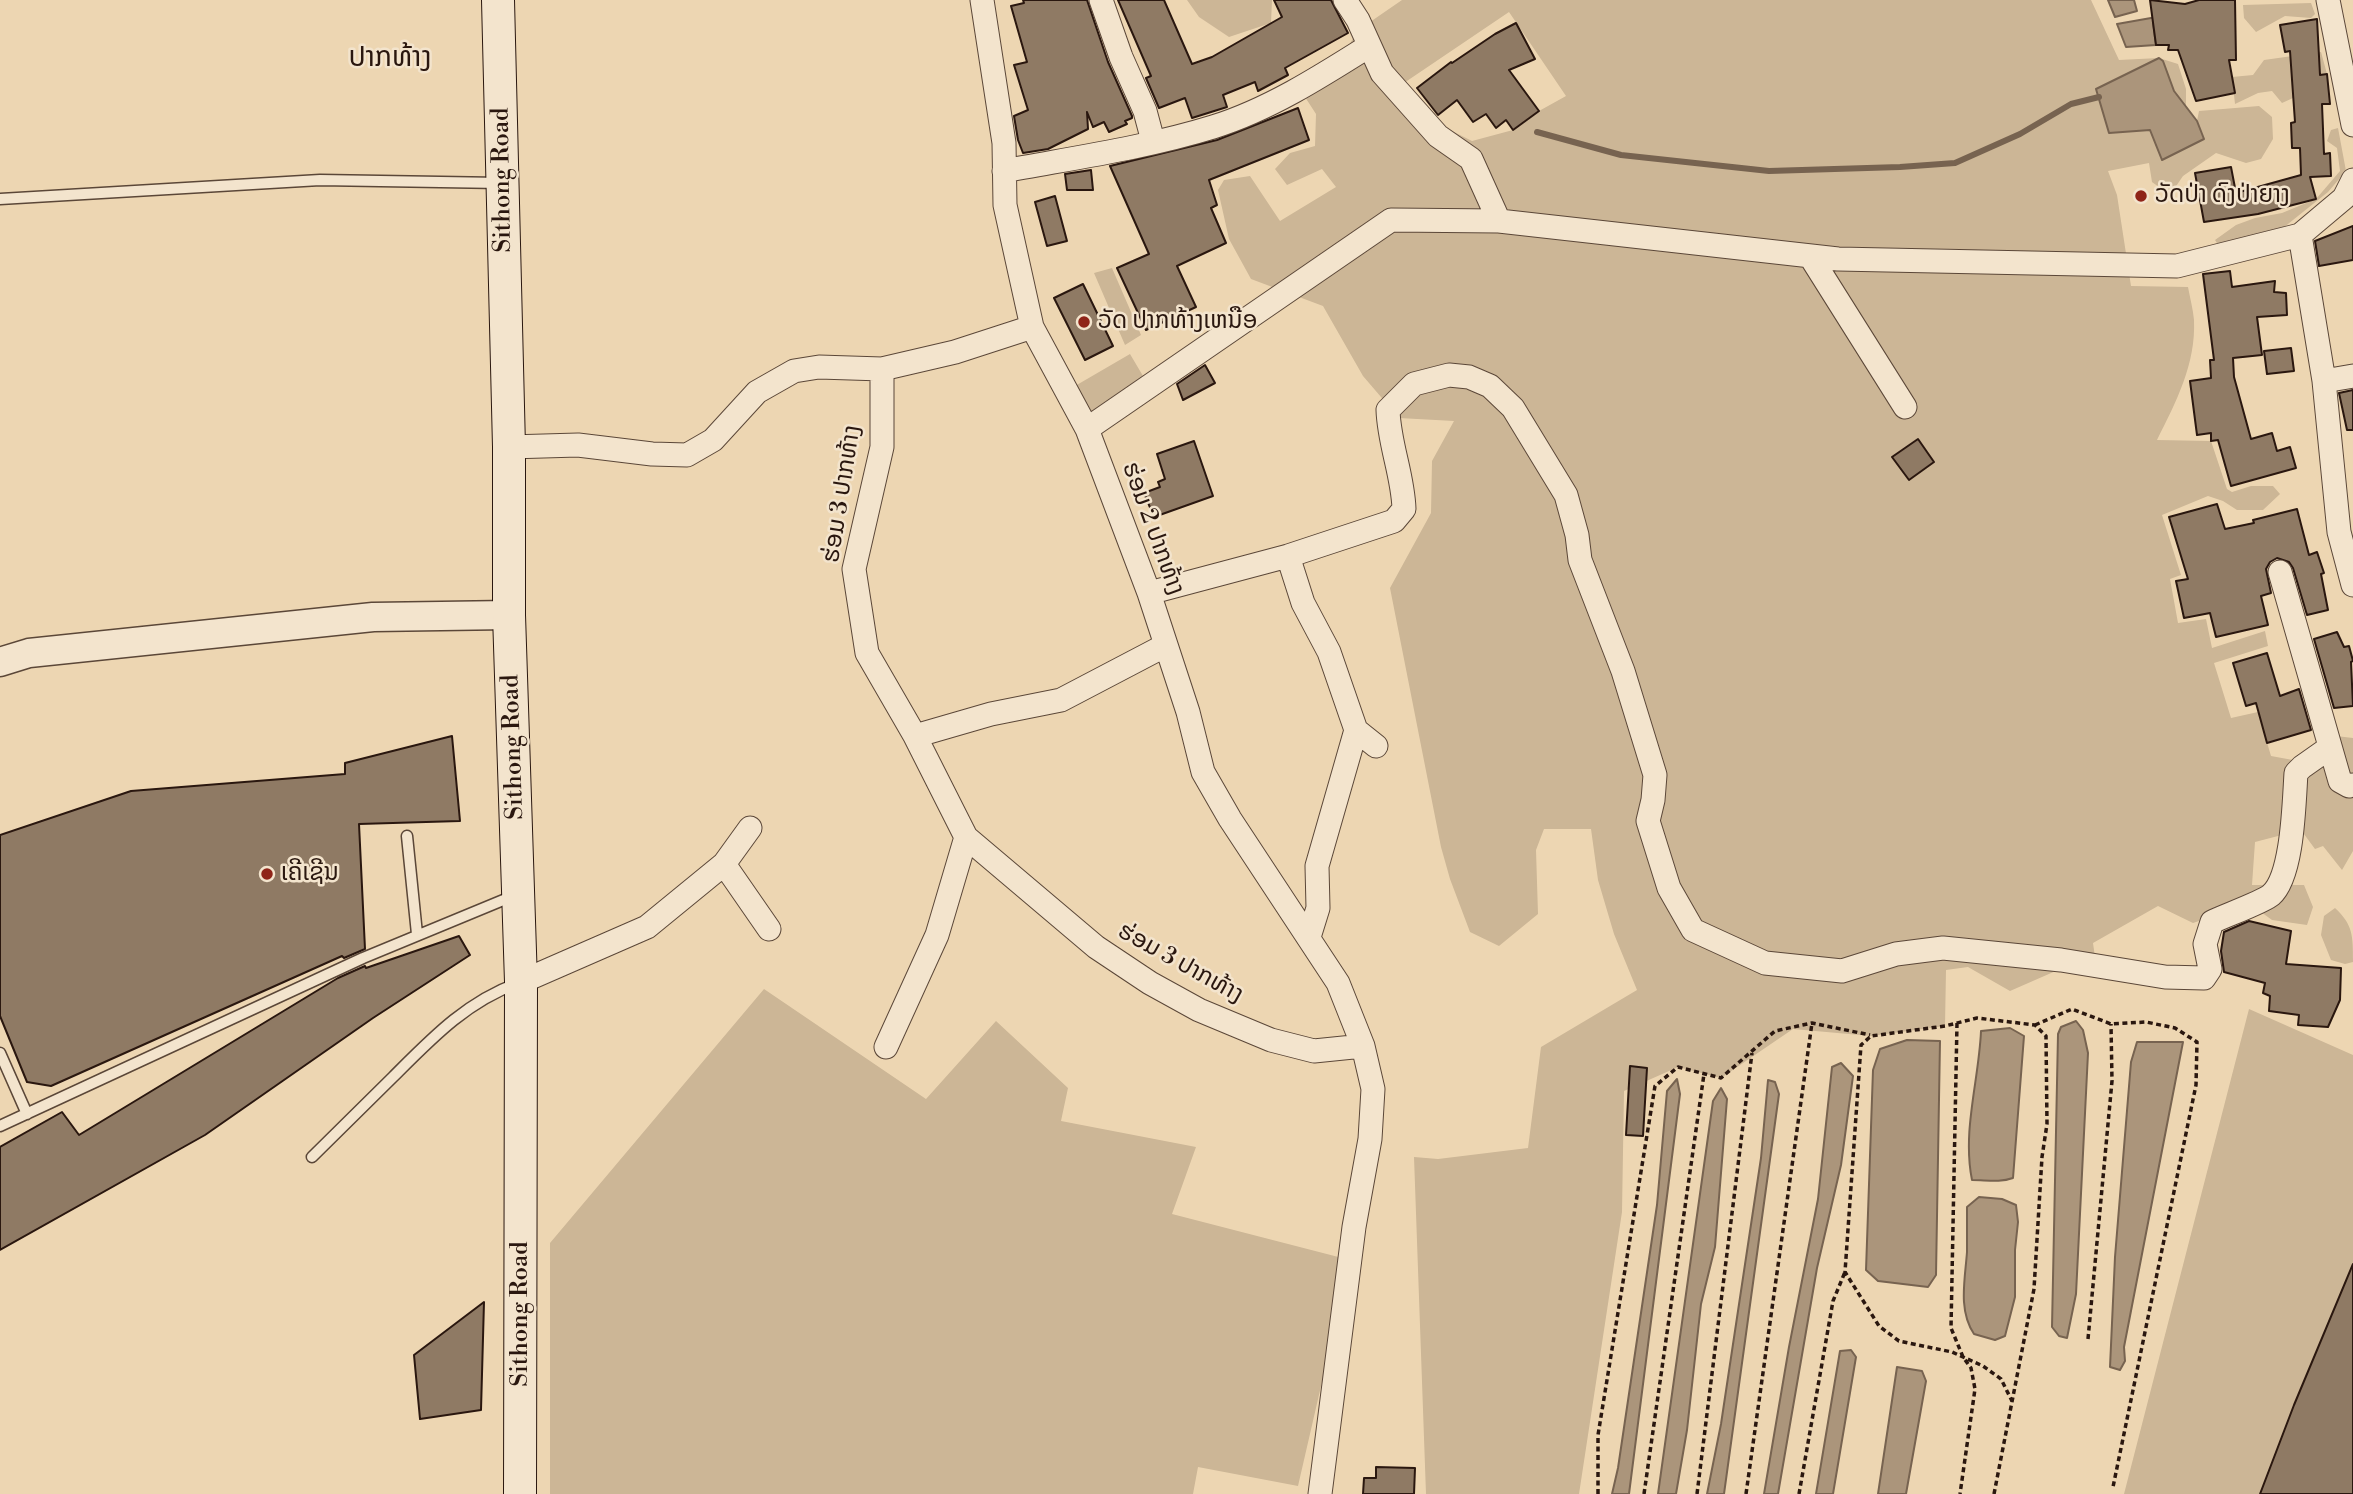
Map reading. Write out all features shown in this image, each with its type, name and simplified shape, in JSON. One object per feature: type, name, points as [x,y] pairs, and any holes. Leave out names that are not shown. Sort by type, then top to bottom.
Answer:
[{"type":"main road","name":"Sithong Road","points":[[498,0],[509,447],[509,615],[521,982],[520,1494]]},
{"type":"street","name":"ຮ່ອມ 2 ປາກທ້າງ","points":[[982,0],[1004,144],[1005,205],[1032,327],[1087,429],[1149,593],[1188,712],[1203,772],[1230,819],[1338,983],[1363,1046],[1373,1089],[1370,1139],[1354,1227],[1320,1494]]},
{"type":"street","points":[[1101,0],[1121,57],[1145,111],[1153,141]]},
{"type":"street","points":[[1345,0],[1358,20],[1382,73],[1438,136],[1471,159],[1499,221]]},
{"type":"street","points":[[2328,0],[2353,125]]},
{"type":"street","points":[[1004,171],[1214,127],[1296,92],[1369,46]]},
{"type":"street","points":[[1087,429],[1391,220],[1499,221],[1838,259],[2037,261],[2177,266],[2300,235],[2350,192]]},
{"type":"street","points":[[2300,235],[2324,381],[2339,532],[2353,585]]},
{"type":"street","points":[[1810,256],[1905,407]]},
{"type":"street","points":[[509,447],[578,445],[652,454],[687,455],[713,440],[757,392],[794,371],[819,367],[882,369],[955,352],[1032,327]]},
{"type":"street","name":"ຮ່ອມ 3 ປາກທ້າງ","points":[[882,369],[882,447],[854,569],[867,653],[915,736],[966,837],[1096,947],[1150,983],[1199,1010],[1271,1040],[1314,1051],[1363,1046]]},
{"type":"street","points":[[1149,593],[1288,556],[1394,521],[1405,509],[1404,488],[1388,424],[1388,410],[1415,384],[1449,375],[1469,377],[1490,386],[1513,408],[1566,495],[1577,535],[1580,560],[1623,671],[1655,775],[1648,821],[1669,888],[1693,930],[1765,963],[1842,971],[1896,954],[1942,948],[2061,960],[2165,977],[2204,978],[2210,969],[2205,944],[2212,922],[2272,895],[2283,874],[2290,847],[2297,773],[2329,748]]},
{"type":"street","points":[[2324,381],[2353,376]]},
{"type":"street","points":[[1288,556],[1303,603],[1329,652],[1356,730],[1376,746]]},
{"type":"street","points":[[2280,572],[2340,782],[2353,785]]},
{"type":"street","points":[[0,662],[29,653],[373,617],[509,615]]},
{"type":"street","points":[[915,736],[990,714],[1061,700],[1166,645]]},
{"type":"street","points":[[1309,937],[1318,908],[1317,866],[1356,730]]},
{"type":"street","points":[[521,982],[647,927],[724,864],[750,828]]},
{"type":"street","points":[[886,1047],[937,935],[966,837]]},
{"type":"street","points":[[724,864],[769,929]]},
{"type":"lane","points":[[0,199],[320,180],[504,183]]},
{"type":"lane","points":[[407,836],[417,934]]},
{"type":"lane","points":[[0,1126],[417,934],[519,894]]},
{"type":"lane","points":[[312,1157],[466,1008],[494,992],[521,982]]},
{"type":"lane","points":[[0,1054],[26,1114]]},
{"type":"path","points":[[1598,1494],[1598,1435],[1655,1086],[1678,1067],[1721,1078],[1775,1031],[1812,1023],[1871,1036],[1978,1018],[2035,1025],[2072,1009],[2111,1024],[2146,1021],[2175,1028],[2197,1042],[2196,1085],[2113,1487]]},
{"type":"path","points":[[1746,1494],[1812,1023]]},
{"type":"path","points":[[1957,1023],[1951,1328],[1962,1357],[1971,1368],[1975,1389],[1960,1494]]},
{"type":"path","points":[[2088,1339],[2112,1081],[2111,1024]]},
{"type":"path","points":[[1994,1494],[2034,1289],[2042,1157],[2047,1124],[2046,1036],[2035,1025]]},
{"type":"path","points":[[1799,1494],[1833,1301],[1845,1272],[1861,1045],[1871,1036]]},
{"type":"path","points":[[1697,1494],[1752,1053]]},
{"type":"path","points":[[1644,1494],[1704,1074]]},
{"type":"path","points":[[1845,1272],[1879,1326],[1899,1341],[1952,1352],[1983,1366],[2001,1379],[2012,1401]]},
{"type":"shaded area","points":[[1187,0],[1272,0],[1271,23],[1229,37],[1199,17]]},
{"type":"shaded area","points":[[1402,0],[2091,0],[2119,60],[2159,58],[2178,64],[2186,89],[2186,107],[2174,91],[2163,61],[2151,130],[2162,160],[2204,139],[2197,121],[2199,111],[2259,106],[2272,117],[2273,139],[2261,159],[2246,163],[2216,153],[2183,176],[2170,195],[2152,182],[2149,163],[2108,171],[2117,195],[2131,286],[2188,287],[2192,308],[2192,352],[2178,397],[2157,440],[2211,441],[2227,489],[2232,492],[2251,486],[2273,486],[2280,494],[2263,510],[2237,510],[2208,496],[2162,515],[2181,575],[2170,579],[2178,623],[2206,619],[2212,648],[2265,631],[2268,646],[2214,663],[2231,718],[2258,712],[2271,756],[2320,765],[2336,736],[2353,738],[2353,851],[2342,870],[2323,846],[2315,849],[2301,830],[2255,842],[2252,885],[2304,885],[2313,907],[2307,925],[2272,920],[2250,904],[2193,923],[2158,906],[2093,943],[2096,964],[2074,963],[2010,991],[1968,967],[1946,970],[1945,1026],[1871,1036],[1793,1029],[1721,1078],[1678,1067],[1624,1091],[1622,1212],[1579,1494],[1426,1494],[1414,1157],[1438,1159],[1528,1148],[1541,1047],[1637,990],[1614,934],[1598,880],[1591,829],[1544,829],[1536,850],[1538,914],[1499,946],[1470,932],[1441,847],[1390,588],[1431,513],[1432,461],[1454,421],[1399,418],[1363,376],[1323,306],[1251,279],[1229,239],[1218,190],[1224,180],[1250,176],[1280,221],[1336,187],[1322,169],[1287,185],[1275,169],[1290,153],[1315,146],[1316,114],[1305,97],[1301,74],[1342,58],[1357,31]],"holes":[[[1509,12],[1566,96],[1513,130],[1472,141],[1432,121],[1398,87]]]},
{"type":"shaded area","points":[[2108,0],[2134,0],[2137,11],[2115,17]]},
{"type":"shaded area","points":[[2311,3],[2315,14],[2311,18],[2285,16],[2256,32],[2244,18],[2243,5]]},
{"type":"shaded area","points":[[2168,15],[2153,22],[2156,45],[2126,47],[2117,24]]},
{"type":"shaded area","points":[[2321,52],[2327,74],[2292,79],[2293,98],[2282,103],[2272,91],[2258,93],[2235,104],[2232,77],[2253,75],[2264,60]]},
{"type":"shaded area","points":[[2159,58],[2163,61],[2174,91],[2197,121],[2204,139],[2162,160],[2150,130],[2109,133],[2096,89]]},
{"type":"shaded area","points":[[2338,128],[2346,171],[2328,192],[2283,228],[2219,246],[2215,240],[2236,225],[2282,213],[2316,199],[2340,171],[2337,148],[2327,141],[2331,130]]},
{"type":"shaded area","points":[[1112,268],[1141,335],[1125,345],[1094,273]]},
{"type":"shaded area","points":[[1130,354],[1143,376],[1089,417],[1075,386]]},
{"type":"shaded area","points":[[2335,908],[2351,931],[2353,962],[2345,964],[2331,960],[2321,935],[2324,916]]},
{"type":"shaded area","points":[[764,989],[926,1099],[996,1021],[1068,1088],[1061,1121],[1196,1147],[1172,1214],[1350,1260],[1298,1486],[1198,1467],[1193,1494],[550,1494],[550,1243]]},
{"type":"shaded area","points":[[2249,1009],[2353,1055],[2353,1263],[2260,1494],[2124,1494]]},
{"type":"shaded area","points":[[2076,1021],[2083,1030],[2088,1053],[2076,1294],[2067,1338],[2059,1336],[2052,1327],[2058,1034],[2061,1027]]},
{"type":"shaded area","points":[[2010,1028],[2024,1036],[2013,1178],[1998,1181],[1972,1180],[1969,1162],[1970,1124],[1981,1031]]},
{"type":"shaded area","points":[[1907,1040],[1940,1041],[1936,1275],[1928,1287],[1878,1281],[1866,1270],[1873,1070],[1880,1049]]},
{"type":"shaded area","points":[[2137,1042],[2183,1042],[2124,1347],[2125,1361],[2120,1370],[2110,1367],[2115,1257],[2131,1062]]},
{"type":"shaded area","points":[[1841,1063],[1853,1076],[1841,1165],[1817,1268],[1778,1494],[1764,1494],[1818,1199],[1832,1067]]},
{"type":"shaded area","points":[[1677,1079],[1680,1094],[1629,1494],[1612,1494],[1657,1205],[1667,1091]]},
{"type":"shaded area","points":[[1768,1080],[1775,1082],[1779,1094],[1724,1494],[1707,1494],[1721,1424],[1761,1158]]},
{"type":"shaded area","points":[[1721,1088],[1727,1099],[1715,1247],[1701,1304],[1687,1430],[1676,1494],[1658,1494],[1713,1101]]},
{"type":"shaded area","points":[[1979,1197],[2002,1199],[2016,1205],[2018,1222],[2015,1297],[2005,1336],[1995,1340],[1974,1334],[1964,1305],[1967,1207]]},
{"type":"shaded area","points":[[1851,1350],[1856,1357],[1833,1494],[1816,1494],[1840,1351]]},
{"type":"shaded area","points":[[1897,1367],[1922,1371],[1926,1381],[1906,1494],[1878,1494]]},
{"type":"building","points":[[1023,0],[1087,0],[1108,62],[1132,116],[1125,121],[1127,124],[1109,132],[1104,122],[1093,127],[1087,112],[1088,129],[1048,149],[1023,153],[1014,116],[1028,110],[1014,65],[1027,62],[1011,6],[1024,3]]},
{"type":"building","points":[[1118,0],[1164,0],[1192,64],[1212,57],[1282,17],[1274,0],[1331,0],[1348,33],[1285,68],[1288,75],[1258,91],[1255,82],[1223,95],[1227,107],[1192,118],[1185,98],[1159,108],[1146,78],[1151,76]]},
{"type":"building","points":[[2150,0],[2185,4],[2199,0],[2235,0],[2236,60],[2229,60],[2235,93],[2196,101],[2178,50],[2168,50],[2169,45],[2156,45]]},
{"type":"building","points":[[2317,19],[2320,75],[2327,74],[2330,104],[2322,104],[2324,154],[2330,153],[2331,176],[2310,177],[2316,199],[2258,214],[2204,222],[2195,173],[2231,167],[2236,193],[2301,175],[2300,148],[2292,148],[2291,123],[2295,122],[2290,51],[2285,52],[2280,25]]},
{"type":"building","points":[[1516,23],[1535,59],[1509,70],[1539,111],[1513,130],[1506,120],[1496,128],[1486,114],[1473,122],[1457,100],[1438,115],[1417,88],[1451,62]]},
{"type":"building","points":[[1298,108],[1309,140],[1209,180],[1217,205],[1211,208],[1226,243],[1177,266],[1196,307],[1146,330],[1117,268],[1149,254],[1110,166],[1217,140]]},
{"type":"building","points":[[1091,170],[1093,190],[1067,190],[1065,174]]},
{"type":"building","points":[[1055,196],[1067,241],[1047,246],[1035,202]]},
{"type":"building","points":[[2353,226],[2353,260],[2319,266],[2315,241]]},
{"type":"building","points":[[2230,271],[2232,287],[2275,281],[2274,292],[2286,293],[2287,315],[2257,317],[2262,355],[2233,358],[2234,377],[2251,439],[2272,433],[2277,451],[2290,447],[2296,468],[2231,486],[2218,440],[2211,441],[2211,433],[2197,435],[2190,381],[2211,378],[2210,360],[2214,360],[2203,274]]},
{"type":"building","name":"ວັດ ປາກທ້າງເຫນືອ","points":[[1083,284],[1113,346],[1085,360],[1054,298]]},
{"type":"building","points":[[2291,348],[2294,371],[2267,374],[2264,351]]},
{"type":"building","points":[[1205,365],[1215,383],[1183,400],[1177,384]]},
{"type":"building","points":[[2353,390],[2353,430],[2347,430],[2339,393]]},
{"type":"building","points":[[1918,439],[1934,462],[1909,480],[1892,457]]},
{"type":"building","points":[[1194,441],[1213,496],[1154,517],[1144,493],[1160,487],[1158,482],[1165,479],[1157,454]]},
{"type":"building","points":[[2217,504],[2225,529],[2297,509],[2309,555],[2317,552],[2324,573],[2321,574],[2328,610],[2307,615],[2293,568],[2289,562],[2277,558],[2270,562],[2266,569],[2271,593],[2261,596],[2268,625],[2216,637],[2210,613],[2184,618],[2176,581],[2188,579],[2169,517]]},
{"type":"building","points":[[2337,632],[2344,647],[2349,646],[2353,661],[2353,706],[2334,708],[2314,639]]},
{"type":"building","points":[[2267,653],[2280,696],[2299,689],[2311,730],[2267,743],[2256,703],[2246,706],[2233,663]]},
{"type":"building","points":[[452,736],[460,821],[359,824],[365,949],[344,958],[342,956],[51,1086],[27,1082],[0,1016],[0,835],[131,791],[345,774],[345,763]]},
{"type":"building","points":[[2249,921],[2291,931],[2286,964],[2341,968],[2340,1000],[2328,1027],[2298,1025],[2299,1015],[2269,1011],[2270,996],[2263,993],[2265,983],[2224,972],[2221,951],[2224,932]]},
{"type":"building","points":[[459,936],[470,955],[373,1018],[205,1135],[0,1250],[0,1147],[62,1112],[79,1135],[338,978],[365,966],[366,968]]},
{"type":"building","points":[[1630,1066],[1647,1068],[1643,1136],[1626,1135]]},
{"type":"building","points":[[2353,1264],[2353,1494],[2260,1494],[2294,1405]]},
{"type":"building","points":[[484,1302],[481,1410],[420,1419],[414,1355]]},
{"type":"building","points":[[1376,1467],[1415,1468],[1414,1494],[1363,1494],[1364,1478],[1376,1478]]},
{"type":"waterway","points":[[1537,132],[1621,155],[1769,171],[1900,167],[1955,163],[2020,134],[2071,104],[2099,97]]},
{"type":"place","name":"ວັດປ່າ ດົງປ່າຍາງ","points":[[2141,196]]},
{"type":"place","name":"ວັດ ປາກທ້າງເຫນືອ","points":[[1084,322]]},
{"type":"place","name":"ເຄີເຊີນ","points":[[267,874]]},
{"type":"district","name":"ປາກທ້າງ","points":[[390,59]]}]
